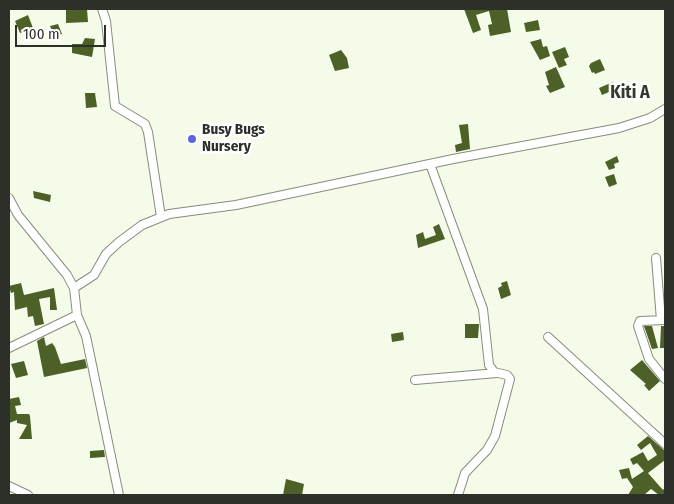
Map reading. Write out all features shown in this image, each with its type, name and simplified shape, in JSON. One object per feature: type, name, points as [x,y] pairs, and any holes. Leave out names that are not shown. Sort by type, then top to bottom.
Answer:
[{"type":"street","points":[[102,9],[106,21],[114,106],[145,124],[148,132],[161,217]]},
{"type":"street","points":[[74,288],[94,276],[106,254],[119,242],[142,225],[161,217],[236,206],[430,164],[619,128],[650,118],[665,109]]},
{"type":"street","points":[[430,164],[483,309],[489,365],[497,373]]},
{"type":"street","points":[[9,198],[18,215],[67,275],[74,288],[77,315],[86,336],[119,495]]},
{"type":"street","points":[[656,258],[662,278],[663,320],[640,321],[638,326],[649,359],[665,379]]},
{"type":"street","points":[[9,348],[77,315]]},
{"type":"street","points":[[548,337],[665,444]]},
{"type":"street","points":[[415,380],[497,373],[507,374],[510,382],[495,436],[487,450],[465,473],[458,495]]},
{"type":"street","points":[[9,486],[28,495]]},
{"type":"building","points":[[87,9],[88,22],[66,23],[66,10]]},
{"type":"building","points":[[464,9],[507,9],[511,32],[490,36],[488,25],[492,24],[489,11],[476,15],[481,30],[473,33]]},
{"type":"building","points":[[28,15],[33,28],[20,33],[15,21]]},
{"type":"building","points":[[538,20],[540,30],[526,32],[524,23]]},
{"type":"building","points":[[58,24],[62,34],[54,36],[50,26]]},
{"type":"building","points":[[85,38],[95,39],[92,57],[72,53],[72,44],[82,44]]},
{"type":"building","points":[[541,39],[543,47],[547,46],[550,56],[540,60],[530,42]]},
{"type":"building","points":[[565,47],[569,57],[564,59],[567,65],[559,68],[552,52]]},
{"type":"building","points":[[341,50],[347,58],[349,68],[335,71],[329,55]]},
{"type":"building","points":[[600,59],[605,70],[595,74],[594,72],[592,73],[589,66]]},
{"type":"building","points":[[556,67],[565,87],[550,93],[546,86],[549,85],[545,72]]},
{"type":"building","points":[[613,82],[616,89],[602,95],[599,88]]},
{"type":"building","points":[[85,93],[95,93],[97,107],[86,108]]},
{"type":"building","points":[[468,124],[470,149],[456,152],[455,145],[462,143],[459,125]]},
{"type":"building","points":[[617,156],[619,162],[614,164],[615,168],[609,170],[605,162]]},
{"type":"building","points":[[614,174],[617,184],[609,187],[605,177]]},
{"type":"building","points":[[33,191],[51,195],[50,202],[34,198]]},
{"type":"building","points":[[439,224],[445,239],[418,248],[416,235],[423,232],[425,239],[436,235],[433,227]]},
{"type":"building","points":[[507,281],[511,295],[501,299],[498,288],[502,286],[501,283]]},
{"type":"building","points":[[21,283],[24,295],[54,288],[57,310],[50,310],[50,297],[39,299],[44,324],[35,326],[33,316],[28,317],[27,307],[15,310],[14,292],[11,293],[9,286]]},
{"type":"building","points":[[465,324],[479,324],[478,338],[465,338]]},
{"type":"building","points":[[644,326],[652,326],[658,348],[652,349]]},
{"type":"building","points":[[661,326],[665,326],[665,348],[660,348]]},
{"type":"building","points":[[403,332],[404,340],[392,342],[391,334]]},
{"type":"building","points":[[44,337],[46,346],[52,343],[55,347],[61,364],[85,359],[87,368],[44,377],[37,341]]},
{"type":"building","points":[[642,360],[660,381],[649,391],[644,385],[646,384],[630,370]]},
{"type":"building","points":[[24,361],[28,375],[16,378],[11,364]]},
{"type":"building","points":[[19,397],[21,405],[15,406],[17,414],[29,414],[32,439],[19,439],[27,425],[17,423],[17,420],[9,423],[9,399]]},
{"type":"building","points":[[648,436],[665,451],[665,460],[648,473],[663,490],[665,487],[665,495],[659,495],[651,489],[644,495],[628,495],[633,487],[627,478],[622,479],[619,470],[629,468],[632,479],[644,471],[637,463],[633,465],[630,459],[643,452],[648,461],[657,455],[650,443],[641,450],[637,445]]},
{"type":"building","points":[[104,450],[105,457],[90,458],[90,451]]},
{"type":"building","points":[[286,479],[304,484],[302,495],[283,495]]},
{"type":"place","name":"Busy Bugs Nursery","points":[[192,139]]},
{"type":"district","name":"Kiti A","points":[[630,93]]}]
